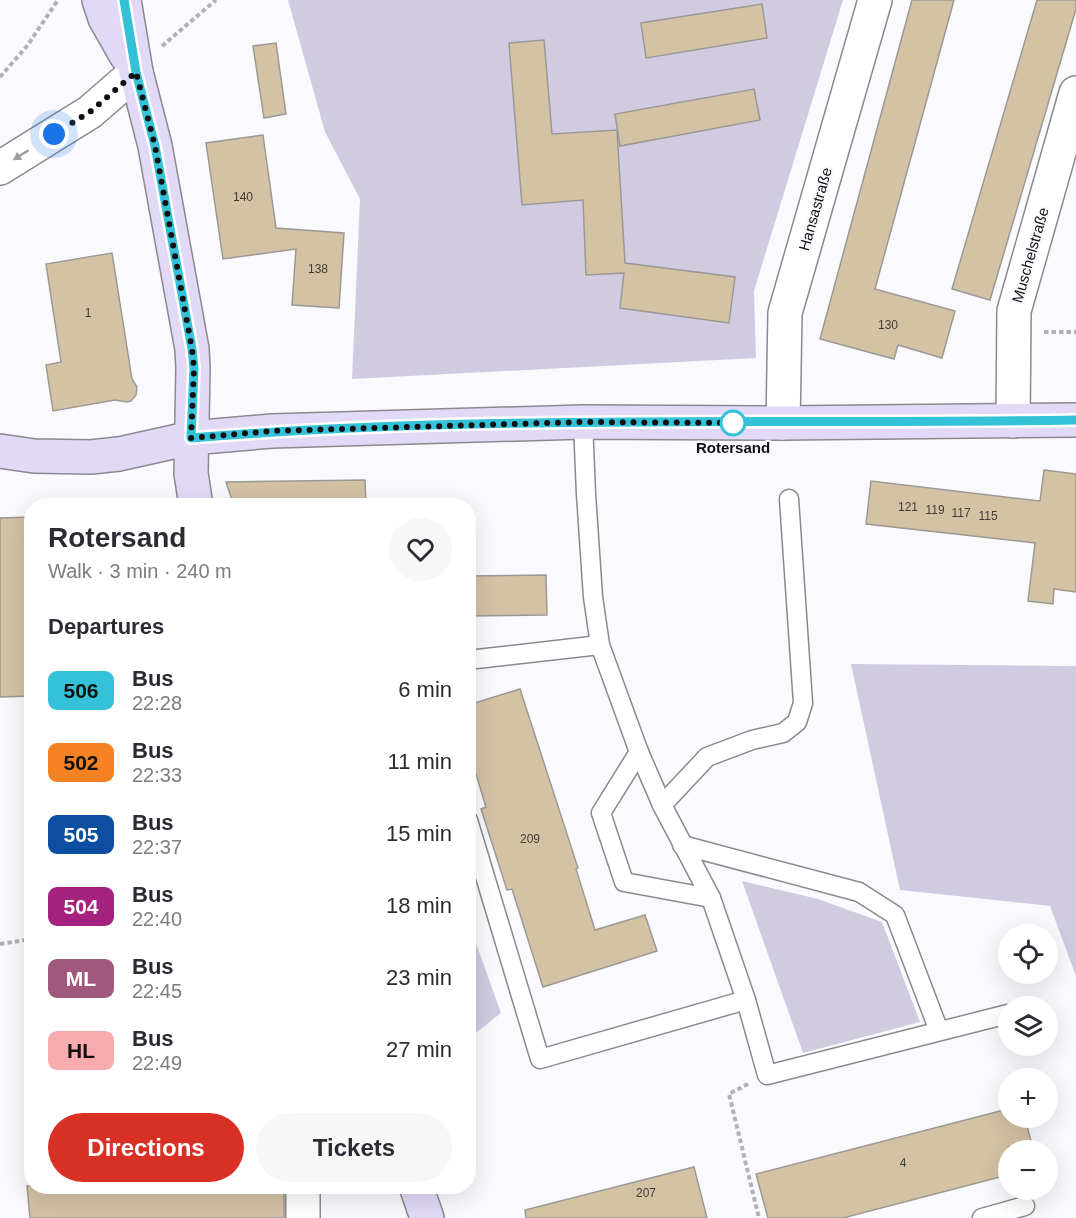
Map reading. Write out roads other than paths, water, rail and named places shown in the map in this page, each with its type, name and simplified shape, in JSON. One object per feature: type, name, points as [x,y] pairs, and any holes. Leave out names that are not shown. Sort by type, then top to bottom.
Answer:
[{"type":"main road","points":[[99,0],[114,36],[136,72]]},
{"type":"main road","points":[[124,0],[136,72],[155,146],[192,349],[194,368],[191,473],[195,498]]},
{"type":"main road","points":[[0,451],[34,456],[91,457],[119,454],[191,438],[272,431],[583,422],[783,423],[1076,420]]},
{"type":"main road","points":[[419,1194],[427,1218]]},
{"type":"street","name":"Hansastraße","points":[[783,423],[786,313],[875,0]]},
{"type":"street","points":[[0,168],[90,112],[136,72]]},
{"type":"street","name":"Muschelstraße","points":[[1013,421],[1014,311],[1076,93]]},
{"type":"street","points":[[303,1194],[303,1218]]},
{"type":"lane","points":[[583,422],[593,597],[600,645],[639,752],[662,805],[711,898],[746,1000],[767,1075],[998,1016]]},
{"type":"lane","points":[[662,805],[707,757],[752,740],[783,733],[797,722],[803,703],[789,498]]},
{"type":"lane","points":[[476,659],[600,645]]},
{"type":"lane","points":[[639,752],[601,813],[624,882],[711,898]]},
{"type":"lane","points":[[682,845],[859,892],[895,915],[939,1031]]},
{"type":"lane","points":[[476,866],[540,1059],[746,1000]]},
{"type":"lane","points":[[982,1218],[1025,1206]]},
{"type":"place","name":"Rotersand","points":[[733,423]]}]
